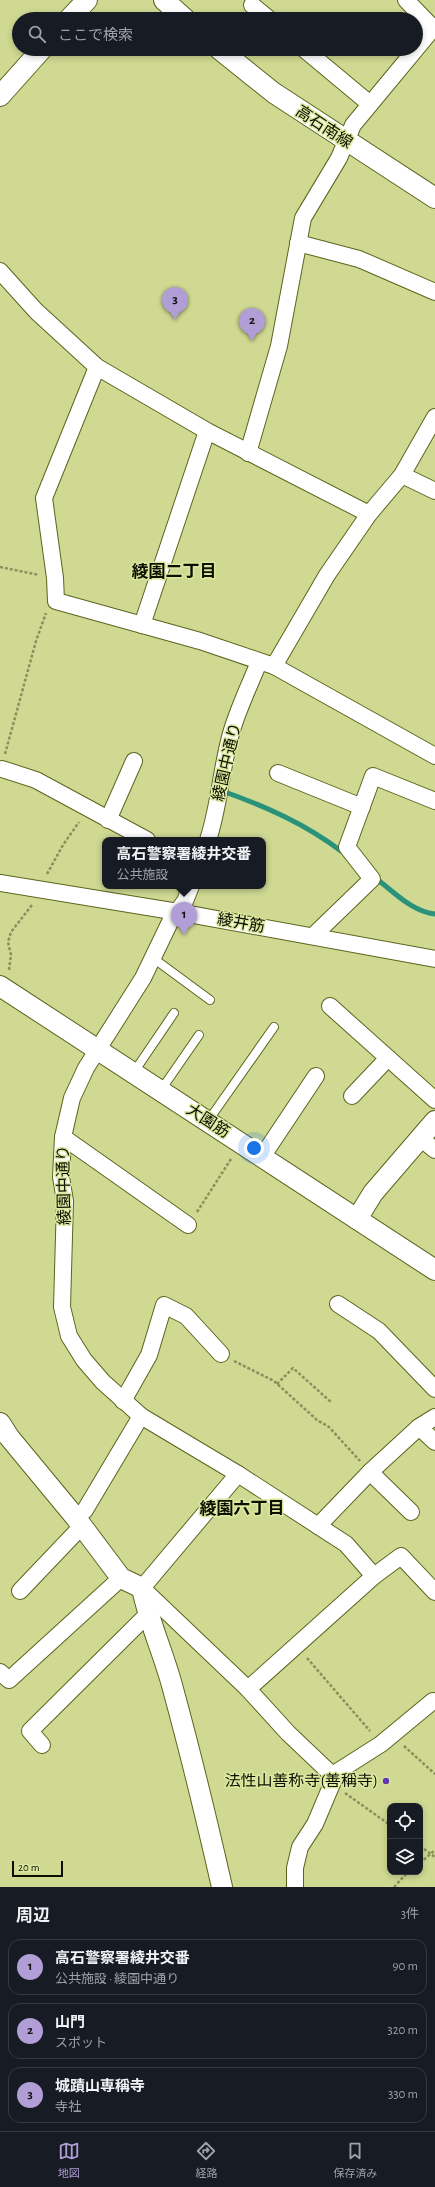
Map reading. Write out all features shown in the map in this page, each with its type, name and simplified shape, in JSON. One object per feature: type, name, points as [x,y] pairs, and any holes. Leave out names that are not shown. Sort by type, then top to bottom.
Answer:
[{"type":"street","points":[[75,12],[86,0]]},
{"type":"street","points":[[164,0],[177,12]]},
{"type":"street","points":[[406,0],[418,12]]},
{"type":"street","points":[[252,5],[260,12]]},
{"type":"street","points":[[423,16],[434,27],[423,40]]},
{"type":"street","points":[[0,96],[36,56]]},
{"type":"street","name":"高石南線","points":[[228,56],[274,93],[345,141],[435,198]]},
{"type":"street","points":[[312,56],[370,104]]},
{"type":"street","points":[[248,453],[279,346],[303,218],[339,158],[353,125],[410,56]]},
{"type":"street","points":[[298,243],[358,259],[435,292]]},
{"type":"street","points":[[0,271],[36,311],[97,366],[207,431],[369,514]]},
{"type":"street","points":[[97,366],[44,498],[55,578],[56,601],[200,641],[267,664],[435,756]]},
{"type":"street","name":"綾園中通り","points":[[209,837],[215,818],[222,774],[232,729],[267,664],[369,514],[402,476],[435,417]]},
{"type":"street","points":[[142,625],[207,431]]},
{"type":"street","points":[[402,476],[435,491]]},
{"type":"street","points":[[108,820],[134,761]]},
{"type":"street","points":[[2,768],[36,780],[85,801],[108,820],[141,837]]},
{"type":"street","points":[[278,772],[362,807]]},
{"type":"street","points":[[313,936],[372,879],[347,847],[373,776],[435,801]]},
{"type":"street","name":"綾井筋","points":[[0,883],[178,912],[435,959]]},
{"type":"street","name":"綾園中通り","points":[[190,889],[178,912],[170,922],[143,978],[86,1068],[72,1098],[63,1137],[61,1177],[65,1201],[62,1307],[69,1336],[84,1360],[103,1382],[141,1416],[238,1474],[346,1544],[374,1576]]},
{"type":"street","name":"大園筋","points":[[0,986],[134,1072],[435,1270]]},
{"type":"street","points":[[330,1006],[435,1100]]},
{"type":"street","points":[[352,1096],[388,1058]]},
{"type":"street","points":[[262,1157],[316,1076]]},
{"type":"street","points":[[357,1219],[373,1193],[428,1144],[435,1121]]},
{"type":"street","points":[[63,1137],[188,1225]]},
{"type":"street","points":[[338,1304],[379,1330],[435,1390]]},
{"type":"street","points":[[123,1401],[149,1355],[164,1305],[186,1316],[221,1354]]},
{"type":"street","points":[[20,1591],[79,1522],[141,1416]]},
{"type":"street","points":[[318,1526],[370,1472],[419,1427],[435,1417]]},
{"type":"street","points":[[0,1423],[9,1437],[79,1522],[121,1578],[142,1588],[248,1688],[288,1733],[328,1771],[332,1783]]},
{"type":"street","points":[[419,1427],[435,1442]]},
{"type":"street","points":[[370,1472],[411,1512]]},
{"type":"street","points":[[142,1588],[238,1474]]},
{"type":"street","points":[[248,1688],[374,1576],[401,1556],[435,1592]]},
{"type":"street","points":[[0,1672],[9,1680],[121,1578]]},
{"type":"street","points":[[142,1588],[147,1614],[161,1648],[173,1688],[222,1887]]},
{"type":"street","points":[[42,1745],[30,1730],[147,1614]]},
{"type":"street","points":[[295,1887],[295,1868],[300,1847],[315,1824],[337,1772],[386,1739],[433,1701]]},
{"type":"lane","points":[[153,958],[210,1000]]},
{"type":"lane","points":[[134,1072],[174,1013]]},
{"type":"lane","points":[[208,1121],[274,1027]]},
{"type":"lane","points":[[161,1090],[199,1035]]},
{"type":"path","points":[[0,567],[55,578]]},
{"type":"path","points":[[2,768],[36,641],[50,600],[56,601]]},
{"type":"path","points":[[0,986],[9,974],[11,955],[8,942],[10,932],[25,916],[41,890],[47,873],[85,801]]},
{"type":"path","points":[[188,1225],[233,1155]]},
{"type":"path","points":[[221,1354],[277,1384],[317,1420],[329,1427],[370,1472]]},
{"type":"path","points":[[277,1384],[292,1368],[332,1403]]},
{"type":"path","points":[[296,1645],[386,1739],[435,1774]]},
{"type":"path","points":[[332,1783],[387,1823]]},
{"type":"path","points":[[423,1848],[435,1857]]},
{"type":"path","points":[[423,1861],[435,1850]]},
{"type":"path","points":[[394,1887],[405,1875]]},
{"type":"waterway","points":[[225,792],[300,824],[341,851]]},
{"type":"waterway","points":[[378,880],[412,906],[419,910],[435,914]]},
{"type":"place","name":"城蹟山専稱寺","points":[[175,320]]},
{"type":"place","name":"山門","points":[[252,341]]},
{"type":"place","name":"高石警察署綾井交番","points":[[184,935]]},
{"type":"place","name":"法性山善称寺(善稱寺)","points":[[386,1781]]},
{"type":"district","name":"綾園二丁目","points":[[174,571]]},
{"type":"district","name":"綾園六丁目","points":[[242,1508]]}]
